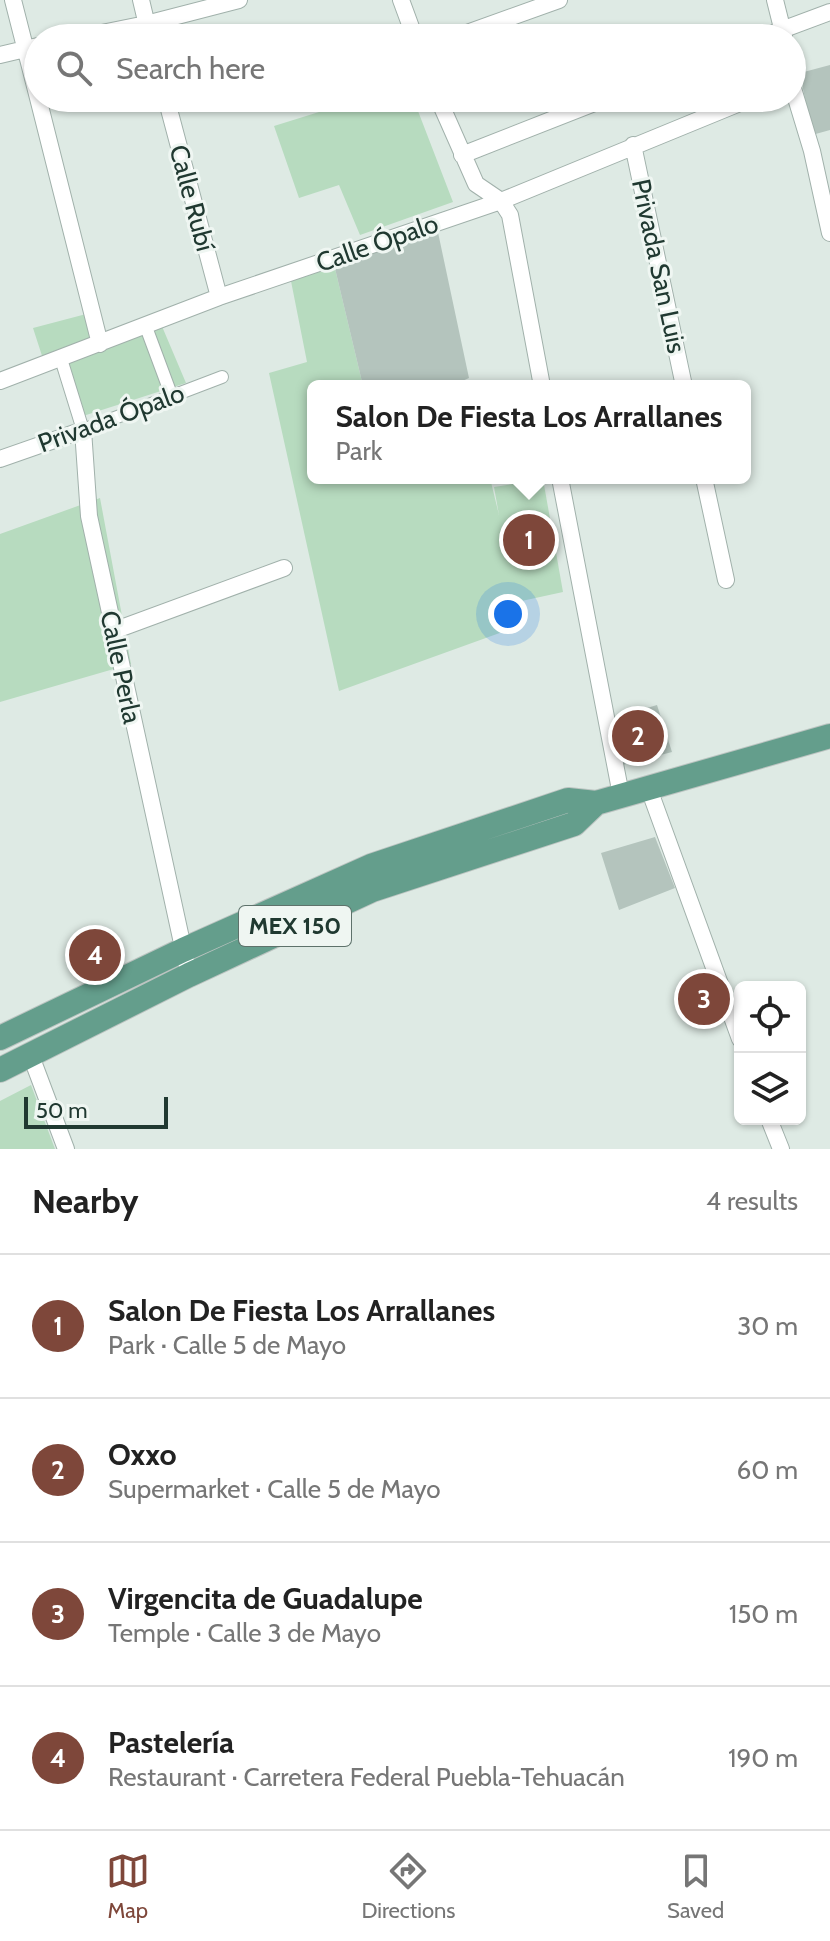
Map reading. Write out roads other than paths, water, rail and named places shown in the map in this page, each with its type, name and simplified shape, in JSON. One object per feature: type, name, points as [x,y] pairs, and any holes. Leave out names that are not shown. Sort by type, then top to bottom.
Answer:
[{"type":"main road","name":"MEX 150","points":[[0,1038],[183,950],[371,866],[568,800],[596,803],[830,736]]},
{"type":"main road","name":"MEX 150","points":[[0,1070],[189,975],[372,890],[574,824],[596,803]]},
{"type":"street","points":[[13,0],[24,27]]},
{"type":"street","points":[[141,0],[146,24]]},
{"type":"street","points":[[169,24],[239,0]]},
{"type":"street","points":[[401,0],[410,24]]},
{"type":"street","points":[[492,24],[559,0]]},
{"type":"street","points":[[775,0],[781,24]]},
{"type":"street","points":[[804,24],[830,12]]},
{"type":"street","points":[[0,55],[24,49]]},
{"type":"street","points":[[42,112],[100,344]]},
{"type":"street","name":"Calle Rubí","points":[[170,112],[219,297]]},
{"type":"street","points":[[444,112],[476,184],[501,201],[510,215],[541,380]]},
{"type":"street","points":[[462,155],[571,112]]},
{"type":"street","name":"Calle Ópalo","points":[[0,381],[219,297],[501,201],[717,112]]},
{"type":"street","points":[[800,112],[830,233]]},
{"type":"street","name":"Privada San Luis","points":[[633,145],[683,380]]},
{"type":"street","points":[[812,151],[830,146]]},
{"type":"street","points":[[146,327],[172,397]]},
{"type":"street","name":"Calle Perla","points":[[61,359],[83,430],[89,516],[189,975]]},
{"type":"street","name":"Privada Ópalo","points":[[0,459],[222,377]]},
{"type":"street","points":[[561,484],[621,795]]},
{"type":"street","points":[[705,484],[726,580]]},
{"type":"street","points":[[113,631],[284,568]]},
{"type":"street","points":[[649,789],[734,1023]]},
{"type":"street","points":[[31,1056],[66,1149]]},
{"type":"street","points":[[771,1125],[781,1149]]},
{"type":"place","name":"Salon De Fiesta Los Arrallanes","points":[[529,540]]},
{"type":"place","name":"Oxxo","points":[[638,736]]},
{"type":"place","name":"Pastelería","points":[[95,955]]},
{"type":"place","name":"Virgencita de Guadalupe","points":[[704,999]]}]
